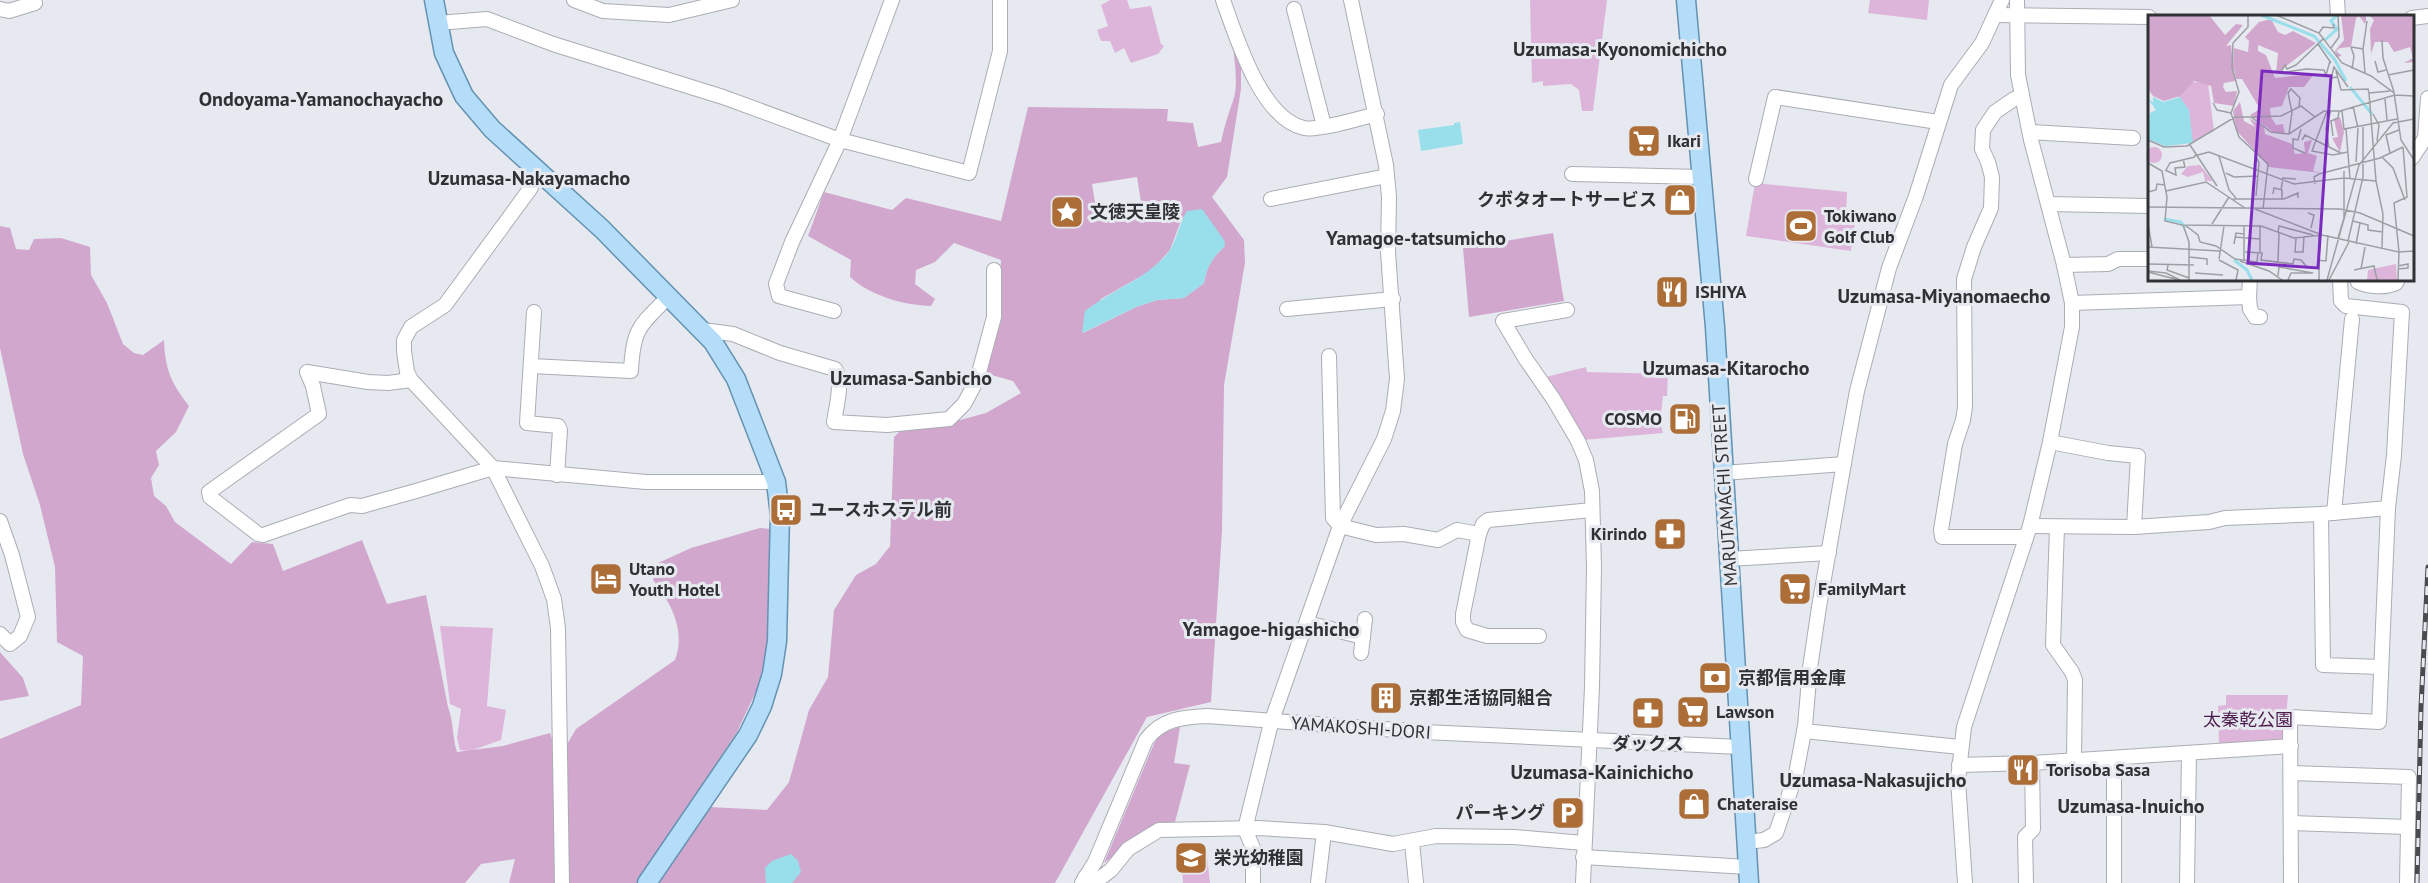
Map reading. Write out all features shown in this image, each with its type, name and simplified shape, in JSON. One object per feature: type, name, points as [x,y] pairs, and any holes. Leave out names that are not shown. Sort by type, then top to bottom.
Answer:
[{"type":"main road","points":[[434,0],[448,65],[464,96],[492,129],[633,259],[703,330],[723,355],[736,379],[776,482],[780,515],[777,640],[772,674],[762,706],[748,735],[647,883]]},
{"type":"main road","name":"MARUTAMACHI STREET","points":[[1686,0],[1715,327],[1748,875]]},
{"type":"street","points":[[0,9],[9,11],[35,3],[34,0]]},
{"type":"street","points":[[574,0],[603,11],[669,15],[732,0]]},
{"type":"street","points":[[834,310],[779,296],[776,284],[792,242],[840,140],[892,0]]},
{"type":"street","points":[[438,23],[487,19],[553,44],[723,97],[840,140],[969,173],[1000,51],[1000,0]]},
{"type":"street","points":[[1223,0],[1248,64],[1274,108],[1297,126],[1310,128],[1324,126],[1377,114]]},
{"type":"street","points":[[1253,883],[1253,848],[1245,829],[1271,723],[1340,526],[1384,439],[1393,411],[1397,379],[1388,252],[1387,176],[1377,114],[1351,0]]},
{"type":"street","points":[[1746,842],[1764,840],[1776,833],[1796,774],[1804,731],[1810,668],[1857,391],[1889,268],[1916,196],[1951,85],[1982,43],[2002,0]]},
{"type":"street","points":[[1965,883],[1960,747],[1970,708],[2028,532],[2050,442],[2072,327],[2072,303],[2064,265],[2018,75],[2017,0]]},
{"type":"street","points":[[2337,0],[2338,15]]},
{"type":"street","points":[[1294,9],[1324,126]]},
{"type":"street","points":[[1995,15],[2148,17]]},
{"type":"street","points":[[2413,18],[2428,16]]},
{"type":"street","points":[[2022,96],[1995,112],[1983,130],[1982,149],[1989,162],[1992,177],[1992,208],[1974,247],[1964,279],[1965,408],[1955,444],[1941,530],[1942,537],[2028,532],[2057,527],[2134,527],[2209,522],[2225,518],[2327,514],[2388,508]]},
{"type":"street","points":[[1756,179],[1775,97],[1938,122]]},
{"type":"street","points":[[2413,156],[2425,138],[2428,98]]},
{"type":"street","points":[[2030,132],[2133,138]]},
{"type":"street","points":[[539,170],[530,189],[445,305],[411,327],[404,340],[404,351],[406,372],[411,380],[493,468],[531,539],[554,599],[558,628],[562,883]]},
{"type":"street","points":[[1572,174],[1701,177]]},
{"type":"street","points":[[1271,199],[1387,176]]},
{"type":"street","points":[[2048,204],[2148,206]]},
{"type":"street","points":[[2064,265],[2108,264],[2118,259],[2148,259]]},
{"type":"street","points":[[703,330],[733,334],[780,353],[835,369],[839,373],[839,381],[834,422],[887,425],[949,419],[964,404],[977,380],[994,317],[994,270]]},
{"type":"street","points":[[2250,280],[2250,309],[2255,317],[2260,317]]},
{"type":"street","points":[[2292,883],[2290,717],[2379,722],[2388,508],[2394,454],[2402,312],[2369,310],[2344,305],[2341,301],[2340,280]]},
{"type":"street","points":[[2357,280],[2364,285],[2388,286],[2398,280]]},
{"type":"street","points":[[531,366],[631,371],[633,340],[639,327],[669,296]]},
{"type":"street","points":[[2072,303],[2249,297]]},
{"type":"street","points":[[1287,309],[1393,299]]},
{"type":"street","points":[[1567,310],[1503,321],[1554,400],[1578,441],[1586,460],[1592,510],[1594,567],[1590,742],[1583,883]]},
{"type":"street","points":[[534,312],[527,423],[558,426],[560,430],[557,475]]},
{"type":"street","points":[[2352,319],[2327,514],[2323,665],[2381,668]]},
{"type":"street","points":[[1329,356],[1333,518],[1340,526],[1377,535],[1404,534],[1438,540],[1457,530],[1479,534]]},
{"type":"street","points":[[411,380],[388,383],[368,382],[307,372],[314,386],[319,414],[235,472],[209,492],[210,497],[258,534],[263,535],[350,505],[373,503],[493,468],[646,482],[776,482]]},
{"type":"street","points":[[2050,442],[2138,456],[2134,527]]},
{"type":"street","points":[[1723,473],[1844,464]]},
{"type":"street","points":[[1539,636],[1487,636],[1467,630],[1464,626],[1463,614],[1483,524],[1488,520],[1592,510]]},
{"type":"street","points":[[0,521],[12,555],[28,617],[20,636],[10,644],[0,634]]},
{"type":"street","points":[[2057,527],[2053,645],[2075,680],[2074,760]]},
{"type":"street","points":[[1729,559],[1829,553]]},
{"type":"street","points":[[1361,653],[1365,619]]},
{"type":"street","points":[[1307,623],[1363,637]]},
{"type":"street","name":"YAMAKOSHI-DORI","points":[[1084,880],[1103,844],[1146,740],[1158,727],[1175,719],[1199,717],[1590,742],[1740,747]]},
{"type":"street","points":[[1804,731],[1960,747]]},
{"type":"street","points":[[1959,765],[2032,763],[2291,746]]},
{"type":"street","points":[[2187,883],[2189,753]]},
{"type":"street","points":[[2114,758],[2114,883]]},
{"type":"street","points":[[2026,883],[2025,837],[2033,829],[2032,763]]},
{"type":"street","points":[[2291,773],[2409,777],[2407,883]]},
{"type":"street","points":[[2291,823],[2408,827]]},
{"type":"street","points":[[1084,880],[1099,879],[1111,870],[1128,849],[1159,830],[1245,829],[1324,832],[1393,844],[1436,836],[1514,837],[1584,843]]},
{"type":"street","points":[[1318,883],[1324,832]]},
{"type":"street","points":[[1412,842],[1416,883]]},
{"type":"street","points":[[1583,857],[1748,875]]},
{"type":"green space","points":[[1110,0],[1127,0],[1130,9],[1151,6],[1161,44],[1164,46],[1158,54],[1131,63],[1124,48],[1115,53],[1110,41],[1101,41],[1097,30],[1108,26],[1101,5]]},
{"type":"green space","points":[[1530,0],[1607,0],[1593,111],[1582,111],[1579,90],[1571,84],[1543,86],[1543,81],[1532,83]]},
{"type":"green space","points":[[1870,0],[1929,0],[1927,20],[1868,13]]},
{"type":"green space","name":"Tokiwano Golf Club","points":[[1755,183],[1847,192],[1846,214],[1856,216],[1851,251],[1746,236]]},
{"type":"green space","points":[[1586,367],[1587,372],[1668,374],[1667,396],[1663,396],[1660,423],[1663,433],[1583,440],[1546,377]]},
{"type":"green space","points":[[440,626],[493,628],[487,706],[506,710],[501,740],[470,751],[460,750],[457,738],[461,709],[450,704]]},
{"type":"green space","name":"太秦乾公園","points":[[2226,695],[2288,695],[2284,742],[2219,747],[2218,706],[2226,705]]},
{"type":"green space","name":"栄光幼稚園","points":[[1206,846],[1210,883],[1183,883],[1180,850]]},
{"type":"shaded area","points":[[1233,43],[1241,61],[1241,89],[1227,177],[1212,197],[1244,240],[1245,263],[1224,385],[1222,531],[1211,702],[1147,717],[1055,883],[655,883],[709,807],[767,810],[789,782],[809,710],[828,677],[834,610],[856,575],[876,564],[890,546],[894,437],[904,427],[953,422],[986,413],[1021,393],[1013,381],[984,373],[999,308],[1001,260],[954,243],[935,262],[916,270],[915,284],[935,299],[931,306],[909,304],[877,294],[850,277],[851,260],[808,236],[824,192],[892,210],[906,198],[1001,221],[1028,107],[1168,109],[1167,121],[1193,123],[1198,147],[1221,142],[1235,94]],"holes":[[[1137,177],[1141,202],[1132,218],[1098,221],[1092,184]],[[1182,218],[1225,246],[1211,263],[1204,283],[1184,298],[1157,300],[1136,307],[1083,333],[1101,299],[1152,270],[1170,250]]]},
{"type":"shaded area","points":[[0,226],[10,228],[16,249],[29,250],[34,239],[61,238],[90,247],[91,275],[107,303],[123,344],[134,353],[143,355],[164,340],[170,375],[189,406],[176,432],[156,451],[159,465],[151,478],[154,496],[166,506],[175,522],[231,564],[252,542],[273,544],[283,571],[362,540],[387,604],[426,595],[457,752],[503,746],[550,733],[553,743],[557,883],[509,883],[515,859],[481,864],[465,883],[0,883],[0,739],[81,705],[83,656],[57,642],[55,567],[40,505],[23,454],[0,348]]},
{"type":"shaded area","points":[[1553,233],[1564,301],[1469,317],[1463,248]]},
{"type":"shaded area","points":[[760,528],[771,529],[769,638],[760,683],[737,732],[638,883],[568,883],[566,746],[576,729],[675,660],[678,649],[678,628],[666,598],[653,580],[658,563],[691,548]]},
{"type":"shaded area","points":[[0,652],[23,678],[29,696],[0,701]]},
{"type":"shaded area","points":[[1180,727],[1174,763],[1190,765],[1175,822],[1158,824],[1104,863],[1160,733]]},
{"type":"water","points":[[1460,122],[1463,144],[1421,151],[1418,130],[1454,125]]},
{"type":"water","points":[[1202,209],[1224,240],[1225,246],[1211,263],[1204,283],[1184,298],[1157,300],[1136,307],[1082,333],[1085,311],[1150,270],[1168,253],[1187,211]]},
{"type":"water","points":[[791,854],[798,861],[801,872],[792,883],[766,883],[765,868],[772,861]]},
{"type":"railway","points":[[2417,883],[2421,707],[2428,567]]},
{"type":"place","name":"Ikari","points":[[1644,141]]},
{"type":"place","name":"クボタオートサービス","points":[[1680,200]]},
{"type":"place","name":"文徳天皇陵","points":[[1067,212]]},
{"type":"place","name":"Tokiwano Golf Club","points":[[1801,226]]},
{"type":"place","name":"ISHIYA","points":[[1672,292]]},
{"type":"place","name":"COSMO","points":[[1685,419]]},
{"type":"place","name":"ユースホステル前","points":[[786,510]]},
{"type":"place","name":"Kirindo","points":[[1670,534]]},
{"type":"place","name":"Utano Youth Hotel","points":[[606,579]]},
{"type":"place","name":"FamilyMart","points":[[1795,589]]},
{"type":"place","name":"京都信用金庫","points":[[1715,678]]},
{"type":"place","name":"京都生活協同組合","points":[[1386,698]]},
{"type":"place","name":"Lawson","points":[[1693,712]]},
{"type":"place","name":"ダックス","points":[[1648,713]]},
{"type":"place","name":"Torisoba Sasa","points":[[2023,770]]},
{"type":"place","name":"Chateraise","points":[[1694,804]]},
{"type":"place","name":"パーキング","points":[[1568,813]]},
{"type":"place","name":"栄光幼稚園","points":[[1191,858]]},
{"type":"district","name":"Uzumasa-Kyonomichicho","points":[[1620,49]]},
{"type":"district","name":"Ondoyama-Yamanochayacho","points":[[321,99]]},
{"type":"district","name":"Uzumasa-Nakayamacho","points":[[529,178]]},
{"type":"district","name":"Yamagoe-tatsumicho","points":[[1416,238]]},
{"type":"district","name":"Uzumasa-Miyanomaecho","points":[[1944,296]]},
{"type":"district","name":"Uzumasa-Kitarocho","points":[[1726,368]]},
{"type":"district","name":"Uzumasa-Sanbicho","points":[[911,378]]},
{"type":"district","name":"Yamagoe-higashicho","points":[[1271,629]]},
{"type":"district","name":"Uzumasa-Kainichicho","points":[[1602,772]]},
{"type":"district","name":"Uzumasa-Nakasujicho","points":[[1873,780]]},
{"type":"district","name":"Uzumasa-Inuicho","points":[[2131,806]]}]
